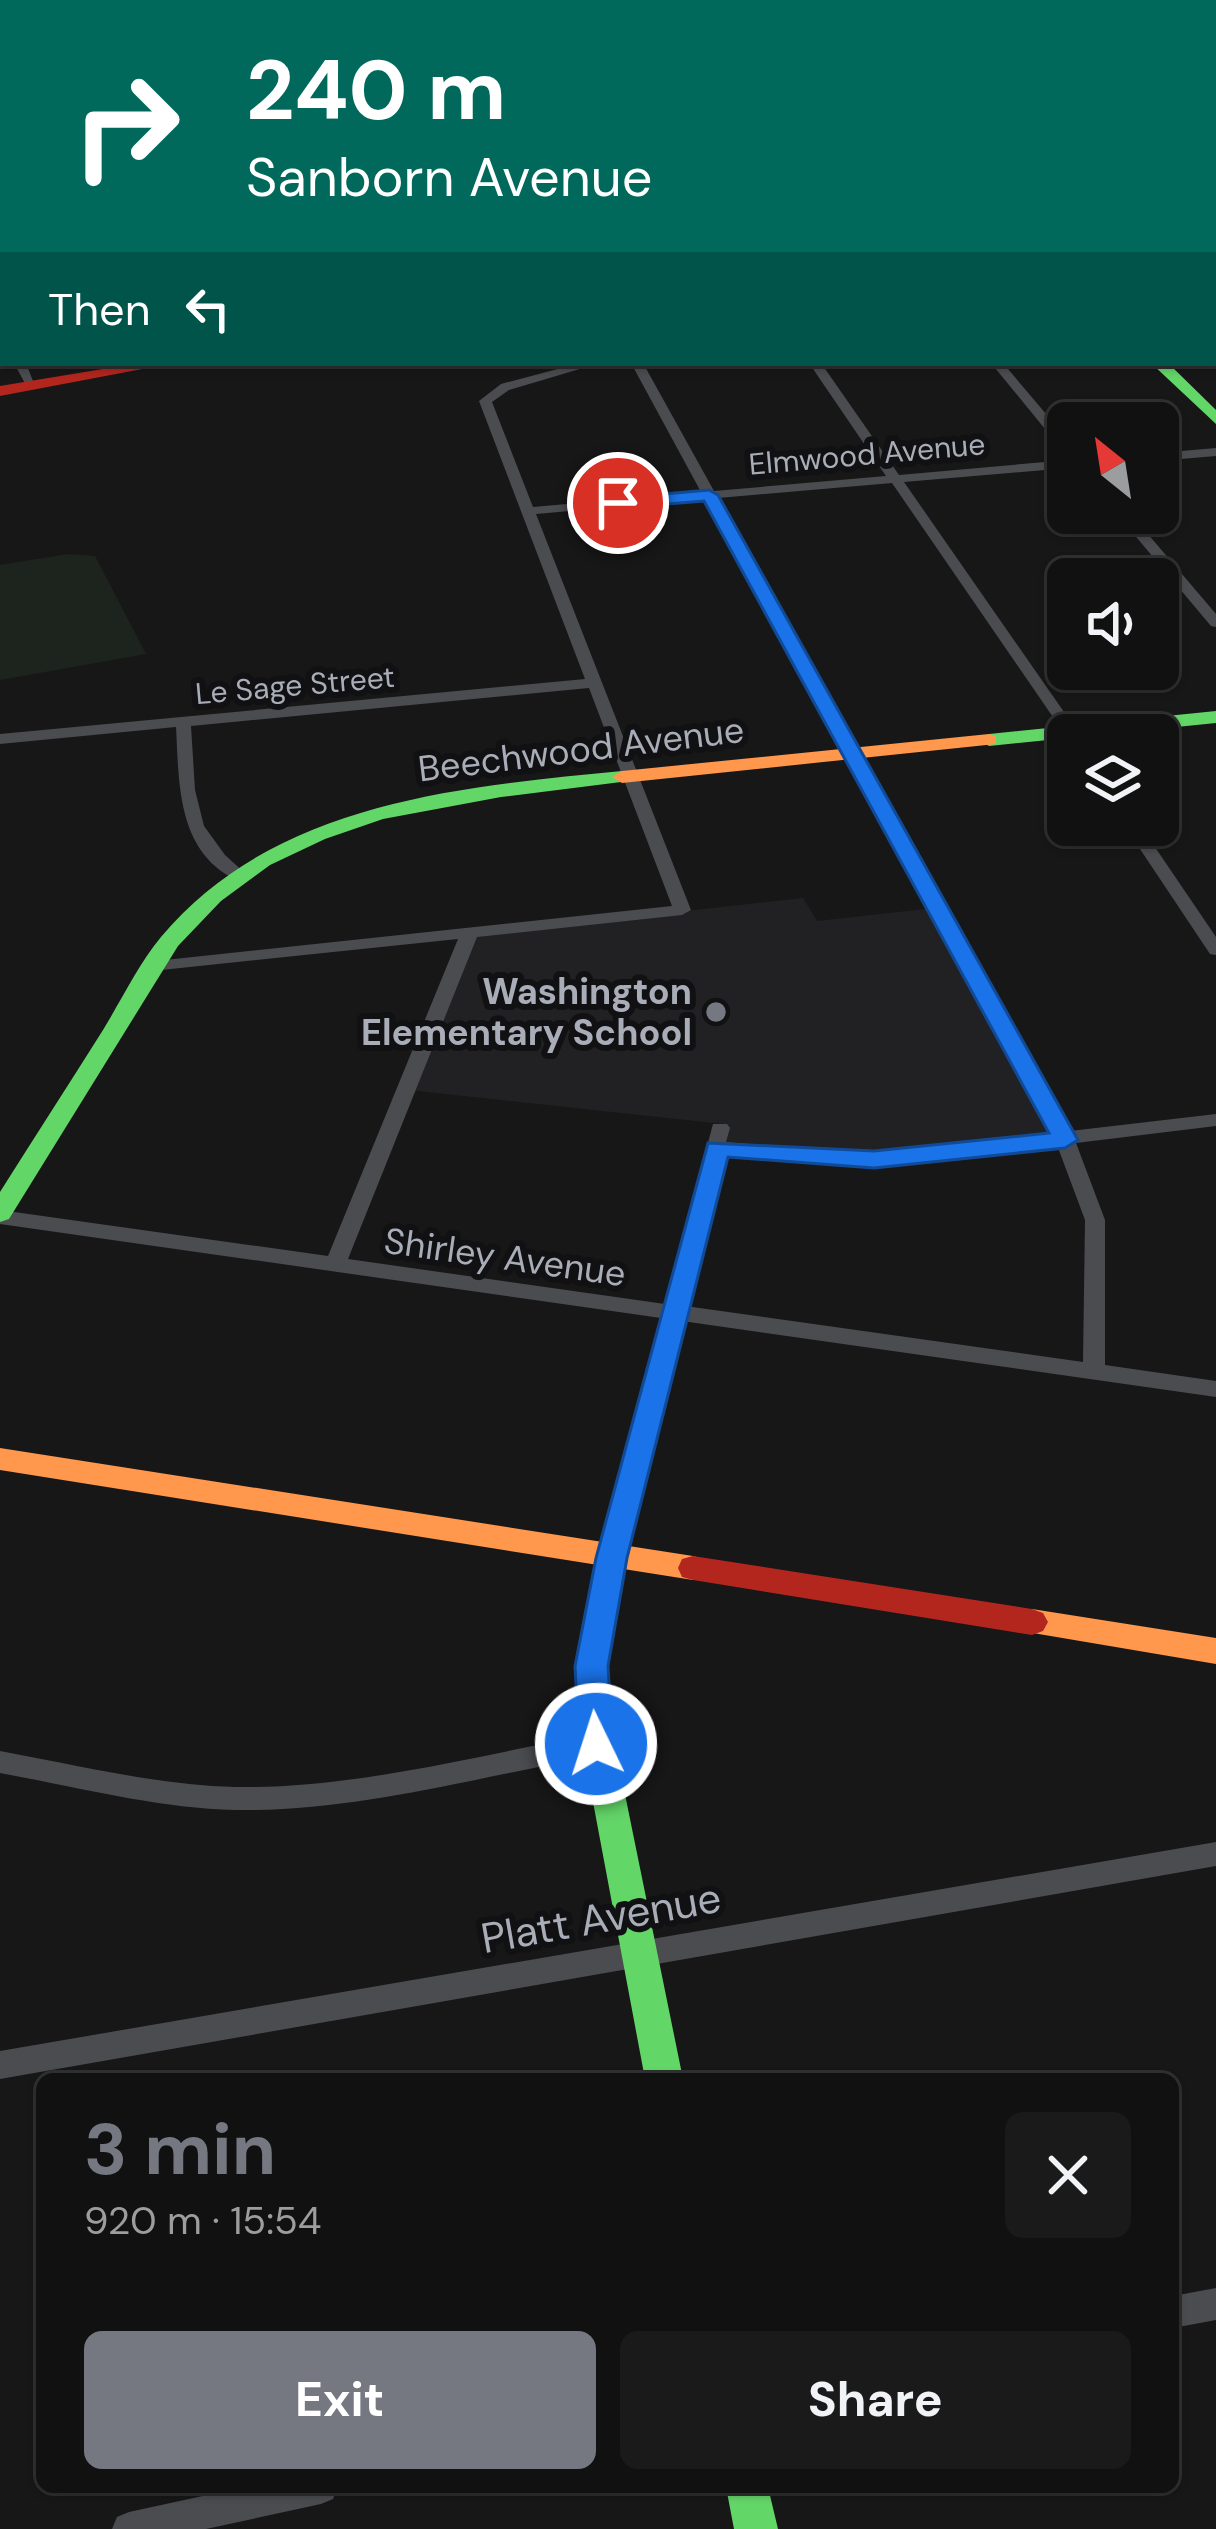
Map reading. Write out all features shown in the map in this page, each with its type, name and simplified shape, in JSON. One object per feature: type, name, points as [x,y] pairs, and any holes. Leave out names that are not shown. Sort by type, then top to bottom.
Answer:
[{"type":"street","points":[[0,391],[20,376],[83,366]]},
{"type":"street","points":[[20,376],[132,366]]},
{"type":"street","points":[[152,966],[682,910],[484,400],[505,387],[583,366]]},
{"type":"street","points":[[639,366],[1065,1140],[1095,1220],[1094,1372]]},
{"type":"street","points":[[817,366],[1057,714]]},
{"type":"street","points":[[1000,366],[1047,423]]},
{"type":"street","points":[[1163,366],[1216,419]]},
{"type":"street","points":[[1183,366],[1216,399]]},
{"type":"street","points":[[1179,455],[1216,452]]},
{"type":"street","name":"Elmwood Avenue","points":[[526,511],[1047,466]]},
{"type":"street","points":[[1141,534],[1216,623]]},
{"type":"street","name":"Le Sage Street","points":[[0,740],[595,683]]},
{"type":"street","name":"Beechwood Avenue","points":[[1179,721],[1216,717]]},
{"type":"street","points":[[183,722],[193,826],[204,846],[239,875]]},
{"type":"street","name":"Beechwood Avenue","points":[[0,1215],[152,966],[189,918],[239,875],[303,840],[410,805],[478,792],[1047,736]]},
{"type":"street","points":[[1146,846],[1216,950]]},
{"type":"street","points":[[334,1266],[469,934]]},
{"type":"street","points":[[663,2073],[596,1744],[592,1666],[611,1558],[718,1138],[874,1160],[1216,1120]]},
{"type":"street","name":"Shirley Avenue","points":[[0,1215],[1216,1389]]},
{"type":"street","points":[[0,1459],[1216,1651]]},
{"type":"street","points":[[0,1762],[155,1789],[264,1798],[596,1744]]},
{"type":"street","name":"Platt Avenue","points":[[0,2066],[1216,1854]]},
{"type":"street","points":[[1179,2311],[1216,2304]]},
{"type":"street","points":[[129,2529],[294,2493]]},
{"type":"street","points":[[748,2493],[756,2529]]},
{"type":"shaded area","points":[[68,554],[95,556],[146,654],[0,680],[0,565]]},
{"type":"shaded area","name":"Washington Elementary School","points":[[803,898],[817,921],[934,908],[1060,1138],[901,1156],[719,1147],[723,1124],[409,1090],[472,935]]},
{"type":"traffic: fast","points":[[1162,366],[1216,419]]},
{"type":"traffic: fast","points":[[989,740],[1216,717]]},
{"type":"traffic: fast","points":[[0,1213],[149,972],[170,941],[213,896],[263,861],[318,834],[377,814],[501,790],[622,777]]},
{"type":"traffic: fast","points":[[611,1558],[592,1666],[591,1706],[663,2073]]},
{"type":"traffic: fast","points":[[748,2493],[756,2529]]},
{"type":"traffic: slow","points":[[622,777],[989,740]]},
{"type":"traffic: slow","points":[[0,1459],[693,1568]]},
{"type":"traffic: slow","points":[[1032,1622],[1216,1651]]},
{"type":"traffic: jam","points":[[0,391],[148,366]]},
{"type":"traffic: jam","points":[[693,1568],[1032,1622]]},
{"type":"place","name":"Washington Elementary School","points":[[716,1012]]},
{"type":"route","points":[[596,1744],[592,1666],[611,1558],[717,1148],[874,1160],[1065,1140],[709,495],[618,503]]}]
